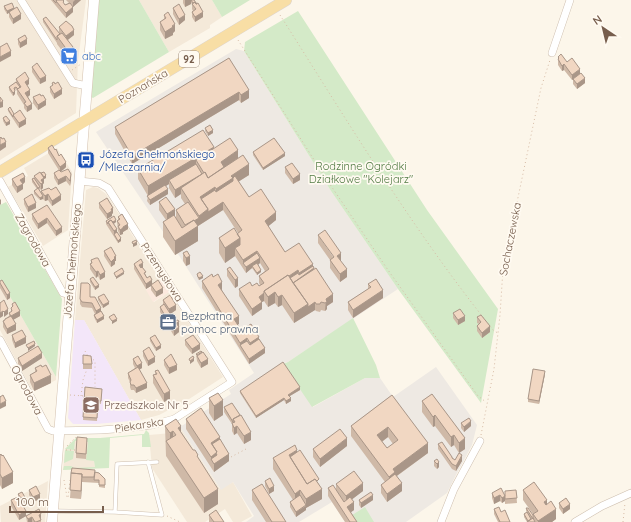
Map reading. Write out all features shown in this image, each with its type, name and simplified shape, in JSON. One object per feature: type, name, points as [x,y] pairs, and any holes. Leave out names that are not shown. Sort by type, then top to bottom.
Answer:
[{"type":"main road","name":"Poznańska","points":[[0,172],[286,0]]},
{"type":"street","points":[[21,0],[73,83],[87,86]]},
{"type":"street","name":"Józefa Chełmońskiego","points":[[52,522],[78,181],[94,0]]},
{"type":"street","points":[[552,53],[570,0]]},
{"type":"street","name":"Zagrodowa","points":[[0,181],[63,293],[70,295]]},
{"type":"street","name":"Przemysłowa","points":[[78,181],[99,183],[108,188],[232,382]]},
{"type":"street","name":"Ogrodowa","points":[[0,340],[48,429],[52,431],[59,431]]},
{"type":"street","name":"Piekarska","points":[[59,431],[127,428],[152,425],[174,419],[232,382]]},
{"type":"street","points":[[441,522],[454,489],[480,442]]},
{"type":"street","points":[[575,522],[602,506],[631,494]]},
{"type":"lane","points":[[53,511],[115,512],[162,515],[148,462]]},
{"type":"lane","points":[[115,512],[117,464],[157,462]]},
{"type":"path","points":[[278,12],[340,111],[418,229],[459,288],[494,332],[498,333]]},
{"type":"path","points":[[237,37],[300,140],[384,263],[478,396],[486,402]]},
{"type":"path","name":"Sochaczewska","points":[[480,442],[486,402],[494,368],[503,269],[541,88],[552,53]]},
{"type":"path","points":[[67,73],[84,61]]},
{"type":"path","points":[[85,351],[87,355],[95,361],[95,387]]},
{"type":"path","points":[[81,396],[83,380],[87,369]]},
{"type":"path","points":[[68,395],[84,396]]},
{"type":"path","points":[[76,438],[64,450],[76,450]]},
{"type":"path","points":[[231,457],[246,449]]},
{"type":"path","points":[[64,479],[70,480],[68,498],[64,479]]},
{"type":"path","points":[[624,522],[625,500]]},
{"type":"path","points":[[162,515],[172,517],[180,522]]},
{"type":"shaded area","points":[[0,0],[86,0],[78,61],[76,113],[0,160]]},
{"type":"shaded area","points":[[139,0],[212,0],[222,17],[210,25],[210,28],[169,52]]},
{"type":"shaded area","points":[[236,49],[244,51],[331,191],[398,289],[288,362],[284,363],[313,407],[365,378],[380,378],[393,397],[436,367],[477,425],[472,445],[447,493],[406,522],[345,522],[332,502],[299,522],[246,522],[254,516],[233,482],[221,490],[180,427],[231,394],[229,390],[254,373],[180,257],[96,132]]},
{"type":"shaded area","points":[[57,148],[72,172],[68,230],[43,246],[8,187],[28,176],[24,168]]},
{"type":"shaded area","points":[[93,187],[98,188],[106,194],[161,280],[146,289],[154,302],[169,292],[223,377],[186,401],[159,415],[141,420],[84,320],[75,320],[86,190]]},
{"type":"shaded area","points":[[0,279],[56,377],[56,380],[33,392],[0,330]]},
{"type":"shaded area","points":[[161,280],[169,292],[153,302],[146,290]]},
{"type":"shaded area","points":[[75,320],[84,320],[141,420],[96,424],[73,424],[68,418]]},
{"type":"shaded area","points":[[180,427],[220,489],[233,482],[252,516],[241,522],[233,522],[225,509],[205,522],[187,522],[152,468],[149,435],[172,433]]},
{"type":"shaded area","points":[[93,439],[95,468],[63,470],[65,449],[74,440]]},
{"type":"shaded area","points":[[48,481],[45,522],[1,522],[0,506]]},
{"type":"green space","points":[[99,0],[139,0],[169,52],[93,98],[91,97]]},
{"type":"green space","points":[[212,0],[250,0],[222,17]]},
{"type":"green space","name":"Rodzinne Ogródki Działkowe \"Kolejarz\"","points":[[298,11],[427,210],[498,309],[481,403],[398,289],[331,191],[244,51],[245,42]]},
{"type":"green space","points":[[6,202],[62,299],[56,377],[0,279],[0,205]]},
{"type":"green space","points":[[353,318],[376,365],[380,378],[365,378],[312,407],[283,364]]},
{"type":"green space","points":[[146,430],[149,433],[151,447],[142,447],[142,435],[110,438],[109,468],[63,470],[64,466],[71,466],[74,468],[95,467],[94,461],[86,460],[88,442],[75,441],[74,450],[65,449],[76,438],[100,438],[144,434]]},
{"type":"green space","points":[[65,450],[74,451],[73,459],[64,463]]},
{"type":"green space","points":[[365,507],[374,522],[352,522],[349,517]]},
{"type":"building","points":[[63,0],[65,5],[70,3],[73,7],[66,13],[56,1]]},
{"type":"building","points":[[195,2],[196,4],[198,3],[203,12],[195,17],[192,12],[196,9],[192,4]]},
{"type":"building","points":[[12,3],[14,8],[7,11],[4,6]]},
{"type":"building","points":[[179,4],[185,15],[179,19],[173,8]]},
{"type":"building","points":[[17,7],[21,14],[13,19],[9,12]]},
{"type":"building","points":[[168,12],[175,24],[165,32],[160,22],[166,18],[164,15]]},
{"type":"building","points":[[46,17],[60,34],[57,36],[57,40],[43,19]]},
{"type":"building","points":[[66,21],[74,30],[66,36],[59,27]]},
{"type":"building","points":[[62,33],[73,47],[73,51],[70,54],[57,36]]},
{"type":"building","points":[[25,35],[27,39],[20,43],[18,39]]},
{"type":"building","points":[[7,43],[11,51],[0,57],[0,47]]},
{"type":"building","points":[[561,54],[567,62],[572,58],[580,69],[572,75],[564,64],[562,66],[558,59]]},
{"type":"building","points":[[229,58],[249,90],[241,95],[239,92],[132,156],[115,127]]},
{"type":"building","points":[[37,63],[46,76],[40,79],[32,67]]},
{"type":"building","points":[[25,72],[29,79],[25,82],[30,90],[25,93],[32,104],[27,107],[24,103],[26,102],[17,89],[21,87],[16,79]]},
{"type":"building","points":[[581,73],[585,78],[577,84],[573,79]]},
{"type":"building","points":[[16,82],[20,87],[18,89],[16,87],[14,88],[15,91],[13,93],[9,87]]},
{"type":"building","points":[[54,82],[55,84],[58,82],[62,89],[54,94],[50,87]]},
{"type":"building","points":[[40,94],[41,96],[43,95],[46,100],[38,105],[33,97]]},
{"type":"building","points":[[10,107],[14,114],[13,117],[8,109]]},
{"type":"building","points":[[20,110],[26,119],[19,123],[13,115]]},
{"type":"building","points":[[6,116],[10,121],[6,123],[3,118]]},
{"type":"building","points":[[210,125],[213,130],[208,133],[205,128]]},
{"type":"building","points":[[203,130],[214,147],[148,186],[138,169]]},
{"type":"building","points":[[1,137],[2,139],[4,138],[6,142],[0,145],[0,138]]},
{"type":"building","points":[[230,138],[238,150],[221,162],[224,167],[208,178],[196,160]]},
{"type":"building","points":[[274,138],[285,153],[263,168],[253,152]]},
{"type":"building","points":[[52,145],[55,150],[56,149],[59,156],[61,154],[66,162],[60,167],[48,148]]},
{"type":"building","points":[[243,155],[249,164],[231,176],[233,178],[200,197],[208,209],[199,216],[181,188],[205,172],[208,178]]},
{"type":"building","points":[[292,163],[300,174],[293,179],[285,167]]},
{"type":"building","points":[[196,164],[202,174],[175,190],[169,180]]},
{"type":"building","points":[[68,169],[71,174],[70,181],[66,176],[58,180],[54,173],[59,170],[61,172]]},
{"type":"building","points":[[40,172],[44,178],[41,180],[43,183],[41,184],[34,176]]},
{"type":"building","points":[[44,172],[46,175],[44,177],[41,173]]},
{"type":"building","points":[[23,173],[25,177],[20,180],[23,184],[17,187],[12,179]]},
{"type":"building","points":[[235,176],[249,197],[261,189],[276,212],[265,221],[285,252],[299,243],[313,264],[299,273],[298,270],[289,276],[288,275],[264,291],[264,293],[259,297],[262,302],[252,309],[239,289],[250,282],[252,286],[257,283],[259,286],[264,283],[259,276],[269,269],[257,251],[243,260],[235,248],[240,245],[240,238],[237,234],[242,230],[223,202],[208,212],[208,209],[201,199],[215,190],[216,192],[233,181]]},
{"type":"building","points":[[34,178],[40,187],[38,188],[32,179]]},
{"type":"building","points":[[165,185],[168,189],[150,200],[147,196]]},
{"type":"building","points":[[56,187],[61,195],[52,201],[48,194],[45,196],[41,191],[49,188],[51,190]]},
{"type":"building","points":[[38,188],[43,196],[40,198],[34,191]]},
{"type":"building","points":[[32,194],[36,203],[28,207],[24,199]]},
{"type":"building","points":[[166,197],[175,209],[167,214],[159,202]]},
{"type":"building","points":[[107,198],[113,208],[111,209],[112,211],[107,214],[99,203]]},
{"type":"building","points":[[188,202],[199,218],[185,225],[176,210]]},
{"type":"building","points":[[47,205],[62,227],[56,231],[47,218],[38,224],[32,214]]},
{"type":"building","points":[[122,214],[128,224],[120,230],[118,226],[120,225],[117,221],[120,219],[118,217]]},
{"type":"building","points":[[174,215],[182,228],[194,220],[198,226],[175,241],[163,222]]},
{"type":"building","points":[[114,216],[116,220],[113,222],[111,220],[108,224],[106,221]]},
{"type":"building","points":[[111,220],[117,229],[114,231],[108,222]]},
{"type":"building","points":[[234,228],[240,238],[225,248],[219,238]]},
{"type":"building","points":[[325,230],[341,253],[337,256],[347,269],[340,274],[330,260],[334,257],[318,235]]},
{"type":"building","points":[[117,232],[121,238],[118,241],[114,234]]},
{"type":"building","points":[[111,247],[116,256],[111,262],[104,251]]},
{"type":"building","points":[[187,251],[190,256],[186,258],[183,253]]},
{"type":"building","points":[[257,253],[260,258],[246,267],[243,263]]},
{"type":"building","points":[[98,258],[105,272],[100,275],[98,271],[96,272],[90,264],[92,263],[91,260]]},
{"type":"building","points":[[141,259],[143,263],[139,265],[146,272],[144,273],[147,278],[150,276],[152,280],[146,284],[134,264]]},
{"type":"building","points":[[257,263],[261,270],[257,273],[252,266]]},
{"type":"building","points":[[313,266],[314,268],[293,283],[290,278],[298,273],[299,275]]},
{"type":"building","points":[[230,267],[238,278],[235,280],[227,269]]},
{"type":"building","points":[[122,268],[124,272],[116,277],[114,273]]},
{"type":"building","points":[[316,268],[333,294],[326,299],[327,302],[316,304],[315,302],[308,307],[308,304],[293,283]]},
{"type":"building","points":[[200,272],[203,276],[199,278],[197,274]]},
{"type":"building","points":[[212,274],[213,277],[218,274],[222,282],[218,285],[239,316],[234,319],[241,330],[251,324],[259,337],[250,343],[247,338],[240,343],[202,281]]},
{"type":"building","points":[[288,275],[308,304],[294,313],[282,295],[278,297],[275,292],[268,297],[264,291]]},
{"type":"building","points":[[93,277],[99,285],[95,287],[90,279]]},
{"type":"building","points":[[376,279],[383,290],[353,310],[348,302],[371,287],[368,284]]},
{"type":"building","points":[[2,280],[10,293],[7,295],[0,283]]},
{"type":"building","points":[[158,280],[163,288],[156,292],[151,285]]},
{"type":"building","points":[[81,283],[88,283],[90,285],[90,297],[95,297],[101,308],[96,311],[92,303],[82,302],[80,299]]},
{"type":"building","points":[[104,294],[109,302],[103,305],[98,297]]},
{"type":"building","points":[[170,295],[176,305],[169,309],[163,300]]},
{"type":"building","points":[[4,300],[8,309],[0,313],[0,303]]},
{"type":"building","points":[[15,302],[20,311],[11,316],[9,313],[12,311],[12,304]]},
{"type":"building","points":[[164,304],[175,321],[178,320],[179,322],[176,323],[179,327],[174,331],[160,307]]},
{"type":"building","points":[[460,309],[465,316],[458,320],[453,313]]},
{"type":"building","points":[[101,311],[104,316],[97,320],[94,315]]},
{"type":"building","points":[[114,314],[117,319],[112,321],[109,317]]},
{"type":"building","points":[[481,315],[490,326],[482,333],[477,326],[481,322],[477,317]]},
{"type":"building","points":[[11,316],[16,324],[7,329],[3,321]]},
{"type":"building","points":[[22,330],[26,337],[15,343],[12,335]]},
{"type":"building","points":[[155,335],[161,345],[156,348],[150,338]]},
{"type":"building","points":[[193,335],[200,344],[192,349],[185,340]]},
{"type":"building","points":[[259,339],[265,348],[249,359],[240,345],[247,341],[250,345]]},
{"type":"building","points":[[34,341],[35,344],[28,348],[26,345]]},
{"type":"building","points":[[38,346],[42,353],[22,366],[18,358]]},
{"type":"building","points":[[149,347],[155,357],[148,361],[143,351]]},
{"type":"building","points":[[203,352],[208,359],[201,363],[197,356]]},
{"type":"building","points":[[171,354],[177,365],[169,368],[164,360]]},
{"type":"building","points":[[83,355],[91,356],[92,364],[83,364]]},
{"type":"building","points":[[138,356],[142,363],[137,366],[133,359]]},
{"type":"building","points":[[193,356],[194,358],[190,361],[189,359]]},
{"type":"building","points":[[283,362],[300,387],[288,395],[291,398],[286,401],[284,398],[256,416],[240,391]]},
{"type":"building","points":[[41,365],[42,367],[46,365],[51,375],[34,383],[30,375],[37,371],[35,368]]},
{"type":"building","points":[[138,367],[147,383],[136,388],[134,385],[131,385],[131,380],[128,373]]},
{"type":"building","points":[[533,369],[545,371],[539,401],[528,399]]},
{"type":"building","points":[[158,370],[170,391],[164,394],[153,375],[157,374],[155,371]]},
{"type":"building","points":[[85,387],[102,389],[101,401],[98,401],[97,418],[83,417]]},
{"type":"building","points":[[218,393],[223,400],[214,406],[209,398]]},
{"type":"building","points":[[432,394],[465,438],[459,443],[454,435],[451,437],[435,415],[433,417],[422,401]]},
{"type":"building","points":[[3,395],[6,401],[0,404],[0,397]]},
{"type":"building","points":[[392,395],[428,443],[393,469],[395,472],[389,477],[351,426]],"holes":[[[388,427],[398,440],[387,448],[377,435]]]},
{"type":"building","points":[[232,403],[240,415],[233,419],[233,422],[224,407]]},
{"type":"building","points":[[201,408],[220,437],[211,443],[217,452],[211,457],[186,419]]},
{"type":"building","points":[[241,415],[251,432],[244,436],[237,426],[234,428],[232,423],[235,422],[233,419]]},
{"type":"building","points":[[469,418],[471,421],[464,427],[461,423]]},
{"type":"building","points":[[176,419],[181,426],[178,428],[193,450],[195,450],[198,455],[197,456],[218,489],[204,498],[166,441],[176,435],[173,431],[170,433],[165,426]]},
{"type":"building","points":[[340,429],[347,438],[320,459],[313,449]]},
{"type":"building","points":[[77,437],[87,438],[86,454],[76,453]]},
{"type":"building","points":[[220,439],[229,454],[214,464],[211,459],[217,455],[217,452],[212,444]]},
{"type":"building","points":[[442,442],[452,458],[455,460],[459,453],[462,455],[456,466],[452,464],[438,444]]},
{"type":"building","points":[[295,445],[297,450],[289,455],[307,484],[315,479],[322,489],[306,499],[300,490],[295,494],[273,458]]},
{"type":"building","points":[[300,450],[319,479],[317,481],[315,479],[307,484],[290,457]]},
{"type":"building","points":[[1,454],[13,472],[2,478],[0,474]]},
{"type":"building","points":[[437,459],[439,462],[437,464],[434,461]]},
{"type":"building","points":[[72,468],[95,470],[94,477],[82,477],[82,474],[71,473]]},
{"type":"building","points":[[354,471],[363,483],[346,496],[336,484]]},
{"type":"building","points":[[95,472],[99,473],[105,479],[105,485],[99,485],[99,480],[94,480]]},
{"type":"building","points":[[71,473],[82,474],[81,491],[70,490]]},
{"type":"building","points":[[395,474],[402,483],[387,494],[381,485]]},
{"type":"building","points":[[270,478],[274,486],[269,489],[265,481]]},
{"type":"building","points":[[534,482],[547,500],[544,502],[546,505],[551,501],[556,509],[538,521],[533,514],[538,511],[523,490]]},
{"type":"building","points":[[262,484],[286,522],[272,522],[252,490]]},
{"type":"building","points":[[333,485],[344,502],[350,497],[354,502],[347,507],[357,522],[350,522],[328,488]]},
{"type":"building","points":[[36,486],[40,494],[33,497],[29,490]]},
{"type":"building","points":[[501,488],[505,496],[502,498],[500,495],[494,498],[492,493]]},
{"type":"building","points":[[516,490],[517,498],[505,499],[505,491]]},
{"type":"building","points":[[22,492],[27,501],[25,502],[18,494]]},
{"type":"building","points":[[371,492],[373,495],[361,503],[359,500]]},
{"type":"building","points":[[300,495],[306,505],[296,512],[290,502]]},
{"type":"building","points":[[18,497],[26,511],[19,515],[11,500]]},
{"type":"building","points":[[566,498],[570,504],[563,509],[559,503]]},
{"type":"building","points":[[499,507],[501,512],[505,510],[510,522],[500,522],[494,509]]},
{"type":"building","points":[[526,508],[528,508],[533,515],[533,519]]},
{"type":"building","points":[[39,509],[41,520],[35,522],[32,517],[28,519],[26,516]]},
{"type":"building","points":[[216,510],[224,522],[214,522],[209,515]]},
{"type":"building","points":[[527,512],[531,519],[528,521],[524,514]]},
{"type":"building","points":[[533,518],[535,522],[527,522]]},
{"type":"place","name":"abc","points":[[69,56]]},
{"type":"place","name":"Józefa Chełmońskiego /Mleczarnia/","points":[[86,160]]},
{"type":"place","name":"Bezpłatna pomoc prawna","points":[[168,322]]},
{"type":"place","name":"Przedszkole Nr 5","points":[[91,405]]}]
